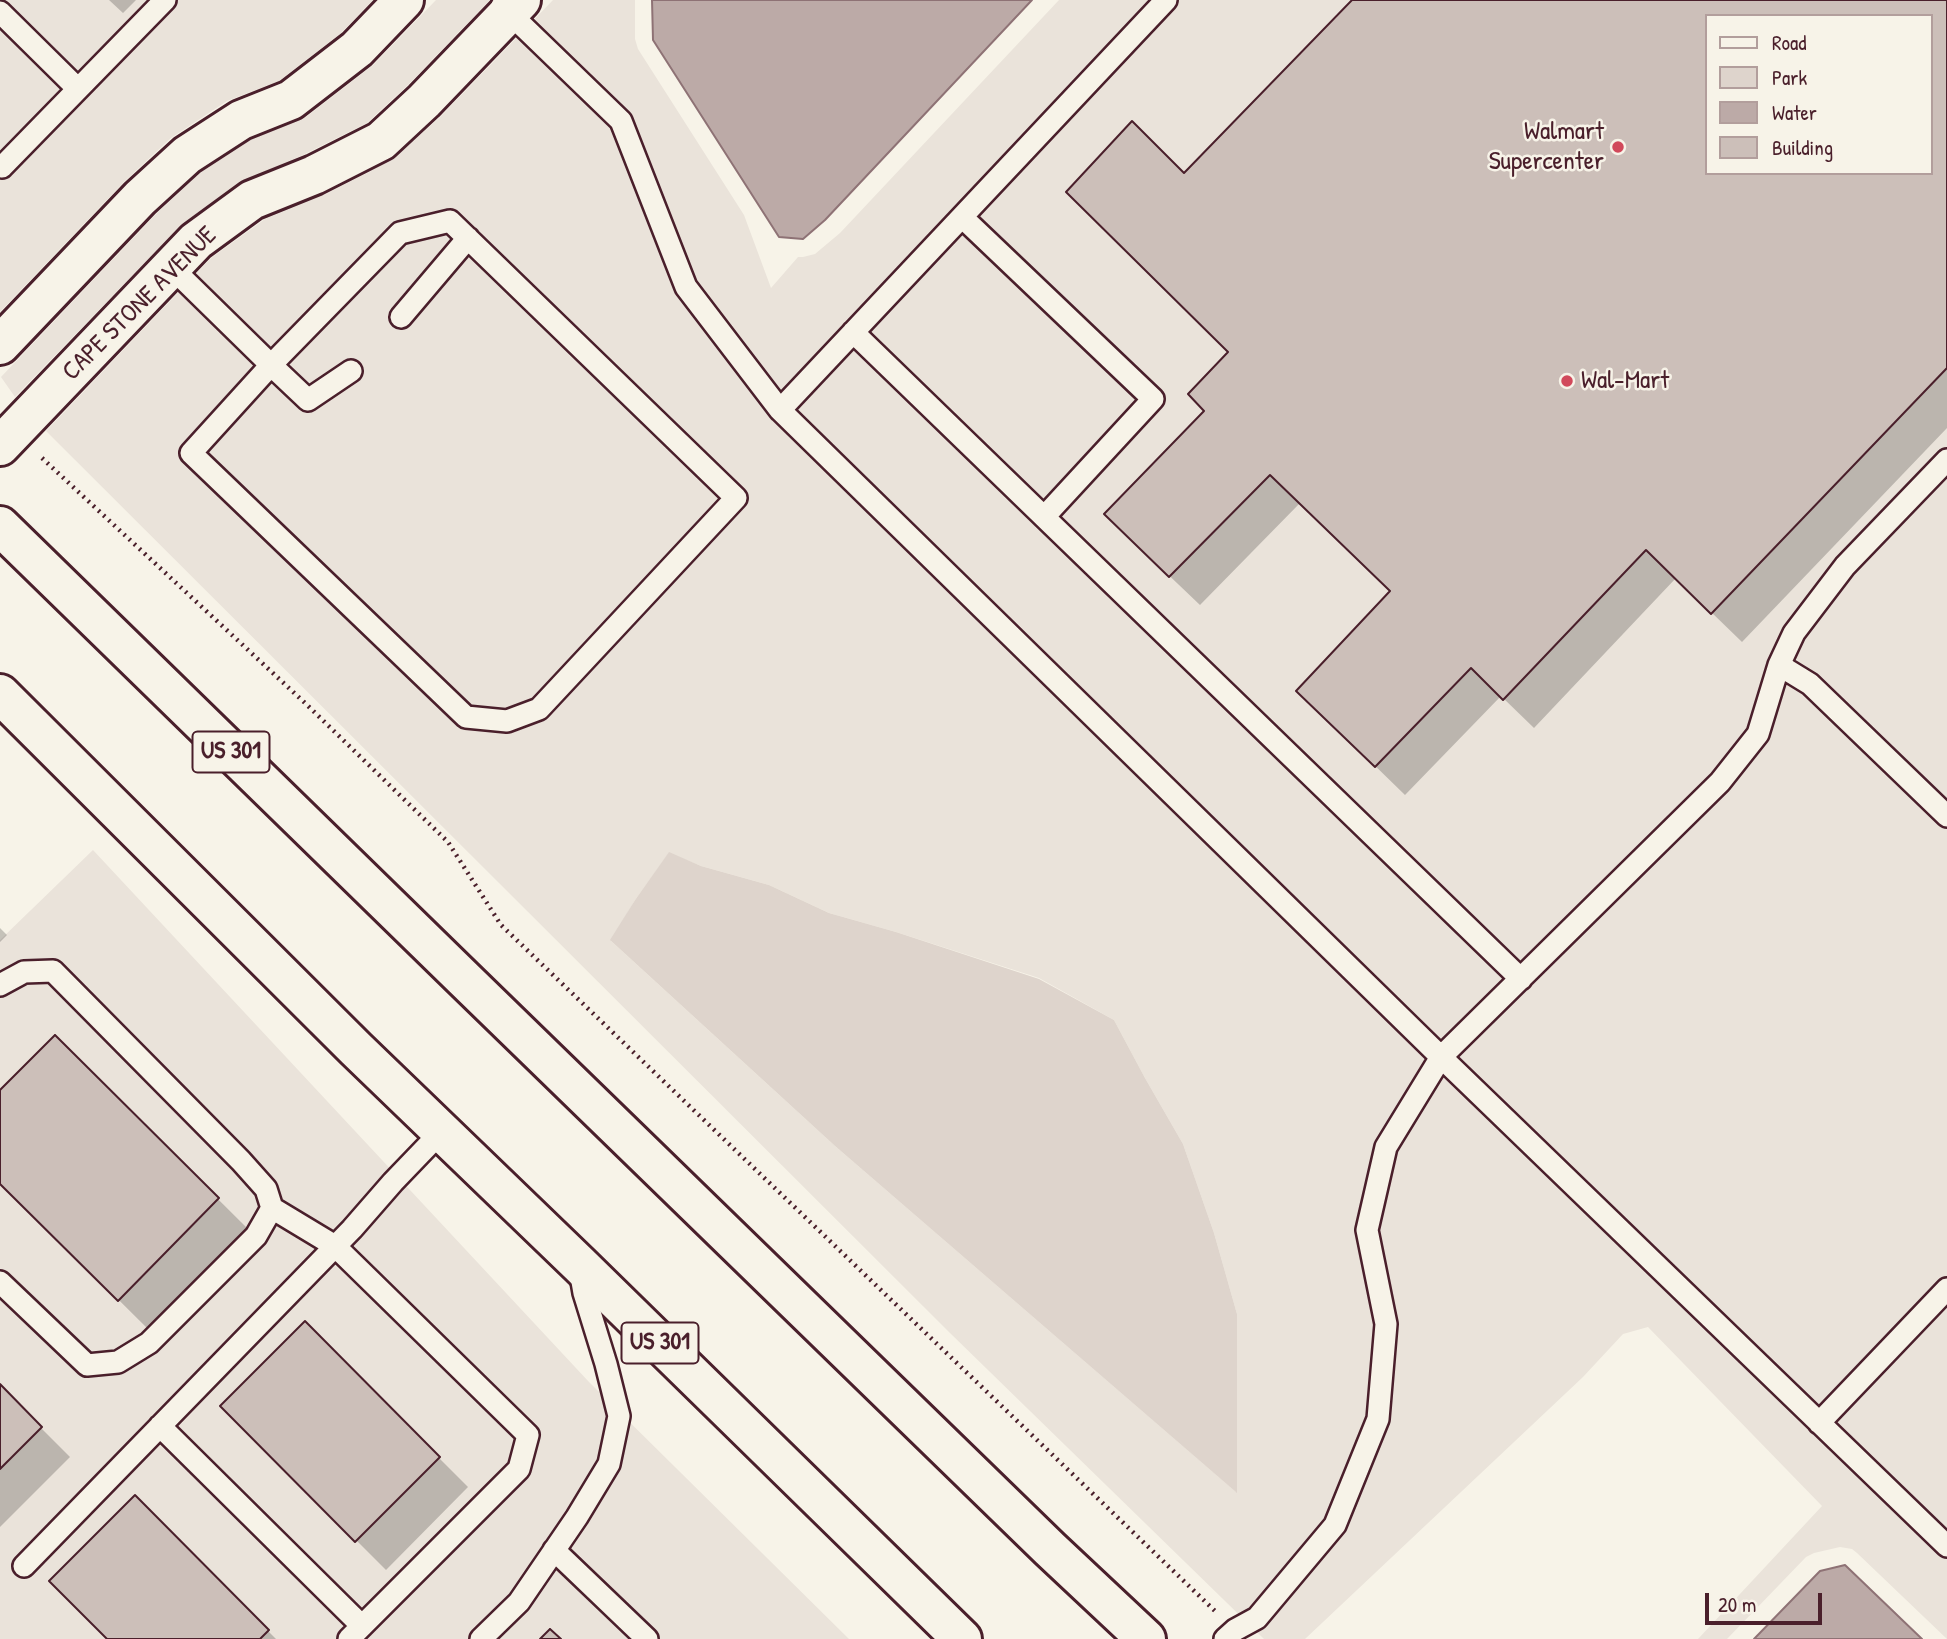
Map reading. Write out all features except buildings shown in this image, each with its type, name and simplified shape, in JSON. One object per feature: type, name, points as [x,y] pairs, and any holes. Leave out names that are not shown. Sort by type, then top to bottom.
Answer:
[{"type":"main road","points":[[0,345],[140,198],[187,155],[241,120],[291,100],[357,49],[404,0]]},
{"type":"main road","name":"CAPE STONE AVENUE","points":[[0,446],[196,241],[252,200],[314,175],[381,141],[424,101],[509,4]]},
{"type":"main road","name":"US 301","points":[[0,526],[1050,1549],[1146,1639]]},
{"type":"main road","name":"US 301","points":[[0,694],[356,1049],[962,1639]]},
{"type":"lane","points":[[0,165],[2,167],[165,0]]},
{"type":"lane","points":[[780,410],[1166,0]]},
{"type":"lane","points":[[509,4],[621,121],[686,287],[780,410],[1441,1058],[1947,1546]]},
{"type":"lane","points":[[0,12],[78,89]]},
{"type":"lane","points":[[962,217],[1153,399],[1044,517]]},
{"type":"lane","points":[[450,220],[736,498],[539,709],[507,721],[466,717],[191,453],[271,365],[400,233],[450,220]]},
{"type":"lane","points":[[401,317],[468,238]]},
{"type":"lane","points":[[171,267],[308,400],[351,371]]},
{"type":"lane","points":[[853,332],[1521,979]]},
{"type":"lane","points":[[1230,1634],[1257,1618],[1335,1525],[1378,1419],[1386,1324],[1367,1230],[1386,1147],[1441,1058],[1720,782],[1758,734],[1779,665],[1794,633],[1845,566],[1947,460]]},
{"type":"lane","points":[[1779,665],[1810,684],[1947,816]]},
{"type":"lane","points":[[0,985],[24,972],[53,971],[241,1161],[266,1189],[272,1208],[335,1246],[528,1435],[519,1469],[356,1632],[160,1426]]},
{"type":"lane","points":[[24,1566],[335,1246],[442,1131]]},
{"type":"lane","points":[[0,1282],[87,1365],[118,1362],[149,1343],[256,1236],[272,1208]]},
{"type":"lane","points":[[481,1639],[519,1602],[609,1464],[619,1416],[584,1293],[579,1264]]},
{"type":"lane","points":[[1819,1423],[1947,1289]]},
{"type":"lane","points":[[554,1550],[647,1639]]},
{"type":"path","points":[[40,457],[305,703],[448,842],[501,925],[1230,1634]]},
{"type":"shaded area","points":[[0,0],[373,0],[341,33],[279,81],[227,101],[171,138],[124,182],[0,312]]},
{"type":"shaded area","points":[[436,0],[490,0],[408,85],[367,123],[243,181],[183,223],[15,397],[1,377],[156,214],[201,172],[252,139],[306,117],[373,65]]},
{"type":"shaded area","points":[[553,0],[635,0],[635,39],[638,49],[744,215],[771,288],[798,257],[815,254],[840,233],[1059,0],[1947,0],[1947,1639],[1857,1553],[1852,1549],[1840,1547],[1806,1557],[1727,1639],[1698,1639],[1822,1506],[1648,1327],[1623,1334],[1583,1377],[1305,1639],[1264,1639],[950,1333],[46,431],[211,258],[265,219],[326,194],[392,160],[439,118]],"holes":[[[669,853],[701,866],[769,885],[829,913],[1039,978],[1114,1020],[1183,1144],[1214,1233],[1237,1314],[1236,1492],[835,1146],[611,941],[635,900]]]},
{"type":"shaded area","points":[[93,850],[589,1382],[849,1639],[0,1639],[0,940]]},
{"type":"green space","points":[[669,852],[701,866],[769,885],[829,913],[1039,979],[1114,1020],[1183,1144],[1214,1233],[1237,1314],[1237,1493],[835,1146],[610,940]]},
{"type":"water","points":[[652,0],[1032,0],[825,220],[803,239],[779,237],[653,40]]},
{"type":"water","points":[[1845,1565],[1922,1639],[1754,1639],[1820,1571]]},
{"type":"place","name":"Walmart Supercenter","points":[[1618,147]]},
{"type":"place","name":"Wal-Mart","points":[[1567,381]]}]
